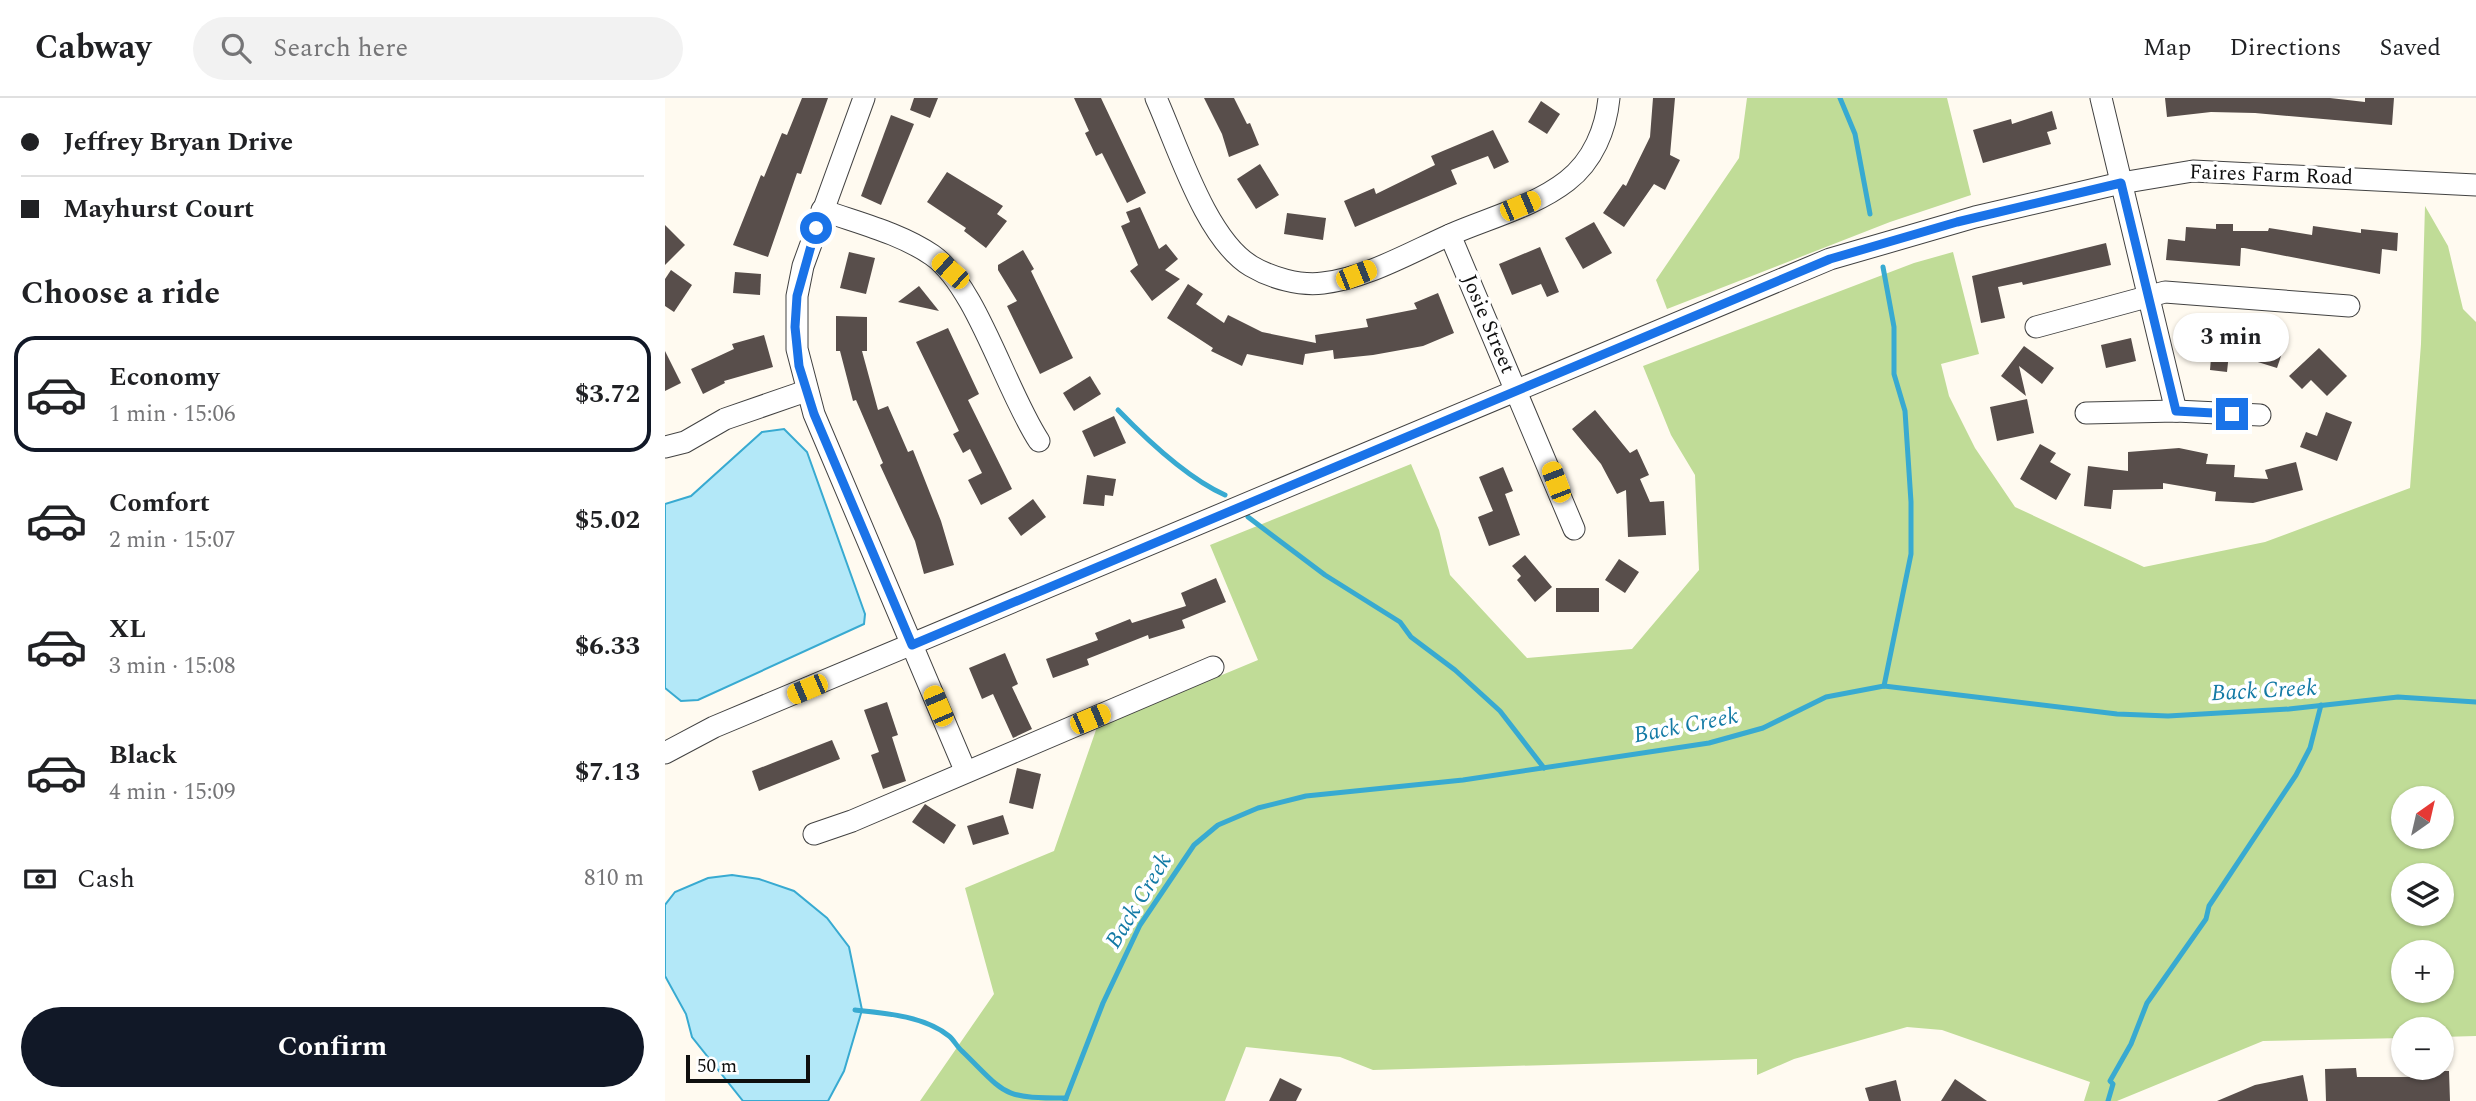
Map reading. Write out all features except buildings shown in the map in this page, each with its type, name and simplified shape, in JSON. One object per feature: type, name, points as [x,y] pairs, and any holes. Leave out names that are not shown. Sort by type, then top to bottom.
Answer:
[{"type":"street","points":[[864,98],[822,209],[797,296],[797,349],[806,391],[965,770]]},
{"type":"street","points":[[1156,98],[1217,236],[1252,267],[1300,283],[1330,282],[1356,275],[1543,196],[1568,181],[1587,160],[1607,117],[1609,98]]},
{"type":"street","points":[[2101,98],[2176,411]]},
{"type":"street","name":"Faires Farm Road","points":[[665,751],[714,727],[1830,259],[1964,220],[2121,183],[2193,171],[2229,170],[2476,185]]},
{"type":"street","points":[[822,209],[914,244],[950,271],[965,294],[1021,415],[1039,440]]},
{"type":"street","name":"Josie Street","points":[[1450,235],[1574,529]]},
{"type":"street","points":[[2036,327],[2165,292],[2349,306]]},
{"type":"street","points":[[666,447],[685,442],[725,419],[806,391]]},
{"type":"street","points":[[2086,413],[2176,411],[2260,415]]},
{"type":"street","points":[[814,834],[852,821],[965,770],[1213,667]]},
{"type":"green space","points":[[1747,98],[1947,98],[1971,195],[1890,222],[1667,309],[1656,280],[1739,158]]},
{"type":"green space","points":[[2425,206],[2448,246],[2463,309],[2476,322],[2476,1036],[2454,1037],[2454,1017],[2391,1017],[2391,1038],[2263,1041],[2117,1101],[2084,1101],[2090,1082],[1942,1030],[1907,1027],[1794,1059],[1757,1075],[1757,1059],[1373,1070],[1340,1057],[1246,1047],[1225,1101],[920,1101],[994,994],[965,888],[1054,851],[1097,727],[1258,660],[1210,545],[1411,464],[1439,530],[1450,575],[1527,658],[1632,649],[1699,570],[1695,475],[1671,435],[1643,366],[1914,263],[1953,252],[1979,354],[1941,364],[1949,396],[1975,448],[2015,507],[2144,567],[2265,542],[2410,488],[2421,344]]},
{"type":"water","points":[[784,429],[807,452],[865,614],[864,624],[698,700],[681,701],[665,688],[665,504],[691,496],[762,432]]},
{"type":"water","points":[[732,875],[759,879],[794,891],[827,918],[849,947],[862,1010],[844,1071],[828,1101],[743,1101],[692,1037],[686,1014],[665,976],[665,905],[675,892],[708,878]]},
{"type":"waterway","points":[[1840,98],[1855,134],[1870,214]]},
{"type":"waterway","points":[[1883,267],[1894,327],[1894,374],[1905,411],[1911,502],[1911,554],[1884,686]]},
{"type":"waterway","points":[[1118,410],[1182,469],[1225,495]]},
{"type":"waterway","points":[[1248,517],[1325,575],[1400,622],[1411,637],[1455,670],[1500,711],[1544,768]]},
{"type":"waterway","name":"Back Creek","points":[[1065,1101],[1103,1003],[1140,925],[1194,845],[1218,825],[1258,808],[1306,796],[1463,780],[1709,743],[1763,728],[1826,697],[1884,686],[2117,714],[2168,716],[2289,709],[2398,697],[2476,702]]},
{"type":"waterway","points":[[2108,1101],[2113,1084],[2110,1081],[2131,1044],[2147,1003],[2206,919],[2209,906],[2296,775],[2310,748],[2321,705]]},
{"type":"waterway","points":[[855,1010],[904,1017],[939,1029],[998,1085],[1016,1095],[1066,1098]]},
{"type":"route","points":[[816,228],[803,266],[797,296],[795,327],[799,366],[814,414],[912,645],[1830,259],[1957,222],[2121,183],[2176,411],[2232,414]]}]
